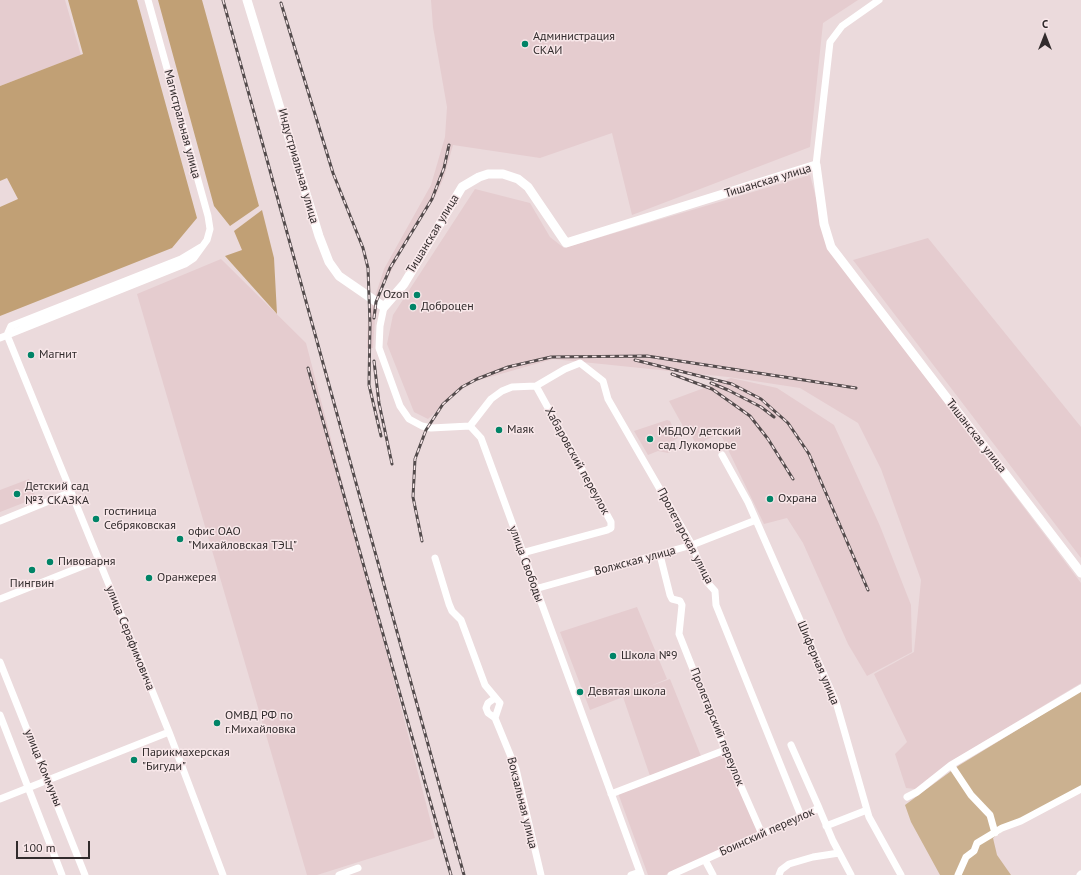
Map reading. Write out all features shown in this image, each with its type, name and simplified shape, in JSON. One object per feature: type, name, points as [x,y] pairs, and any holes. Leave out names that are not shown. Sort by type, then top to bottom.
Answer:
[{"type":"main road","name":"Индустриальная улица","points":[[247,0],[316,228],[329,262],[339,276],[384,307]]},
{"type":"main road","name":"Тишанская улица","points":[[384,307],[404,284],[462,187],[479,177],[488,174],[503,174],[518,179],[528,187],[566,244],[816,165],[824,224],[831,247],[1081,573]]},
{"type":"street","name":"Магистральная улица","points":[[4,336],[11,326],[181,259],[202,247],[207,240],[210,229],[208,216],[148,0]]},
{"type":"street","points":[[816,165],[830,42],[842,26],[879,0]]},
{"type":"street","points":[[384,307],[380,326],[379,348],[400,406],[409,419],[422,426],[431,428],[470,426],[491,399],[502,391],[512,387],[536,386]]},
{"type":"street","name":"улица Серафимовича","points":[[4,336],[71,492],[169,732],[224,875]]},
{"type":"street","name":"Пролетарская улица","points":[[536,386],[565,369],[580,363],[603,381],[608,399],[692,545],[707,582],[715,591],[716,605],[801,816]]},
{"type":"street","name":"Хабаровский переулок","points":[[522,554],[607,530],[611,526],[536,386]]},
{"type":"street","name":"улица Свободы","points":[[470,426],[481,438],[522,554],[641,874]]},
{"type":"street","name":"Шиферная улица","points":[[722,455],[756,520],[836,702],[867,810],[874,828],[902,875]]},
{"type":"street","points":[[3,520],[71,492]]},
{"type":"street","name":"Волжская улица","points":[[535,589],[660,555],[692,545],[756,520]]},
{"type":"street","name":"Пролетарский переулок","points":[[660,555],[670,595],[672,599],[680,602],[682,605],[679,634],[725,750],[762,834]]},
{"type":"street","points":[[435,558],[449,604],[452,611],[461,620],[485,685],[495,698],[488,703],[486,708],[488,713],[495,718]]},
{"type":"street","points":[[1,597],[98,560]]},
{"type":"street","name":"улица Коммуны","points":[[0,662],[85,875]]},
{"type":"street","points":[[907,797],[917,792],[951,764],[1081,688]]},
{"type":"street","name":"Вокзальная улица","points":[[495,698],[500,703],[495,718],[516,769],[541,875]]},
{"type":"street","name":"улица Коммуны","points":[[0,715],[62,875]]},
{"type":"street","points":[[0,799],[169,732]]},
{"type":"street","points":[[791,744],[819,808]]},
{"type":"street","points":[[611,794],[725,750]]},
{"type":"street","points":[[951,764],[971,795],[990,815],[995,832]]},
{"type":"street","points":[[958,875],[966,857],[974,851],[977,843],[995,832],[1081,789]]},
{"type":"street","name":"Боинский переулок","points":[[671,875],[819,808],[826,826],[851,875]]},
{"type":"street","points":[[826,826],[867,810]]},
{"type":"street","points":[[779,875],[781,870],[789,864],[813,857],[839,853]]},
{"type":"street","points":[[705,860],[713,875]]},
{"type":"street","points":[[339,875],[358,868]]},
{"type":"street","points":[[631,875],[641,874]]},
{"type":"shaded area","points":[[0,0],[65,0],[81,55],[0,86]]},
{"type":"shaded area","points":[[68,0],[137,0],[197,218],[172,248],[0,316],[0,207],[18,199],[7,178],[0,181],[0,86],[83,54]]},
{"type":"shaded area","points":[[158,0],[202,0],[259,206],[230,226],[214,206]]},
{"type":"shaded area","points":[[431,0],[858,0],[823,23],[810,147],[632,215],[612,133],[540,158],[453,145],[444,177],[435,197],[402,250],[382,289],[375,318],[373,348],[367,348],[368,318],[384,269],[431,185],[445,137],[447,107],[433,27]]},
{"type":"shaded area","points":[[810,175],[830,251],[1081,583],[1081,683],[947,764],[915,789],[906,788],[895,754],[907,742],[874,674],[914,652],[921,580],[881,469],[858,423],[800,388],[728,377],[553,359],[469,383],[428,419],[414,412],[387,344],[393,315],[475,189],[530,203],[550,237],[564,248]]},
{"type":"shaded area","points":[[262,210],[274,258],[277,314],[225,256],[242,250],[234,231]]},
{"type":"shaded area","points":[[928,238],[1081,427],[1081,558],[853,260]]},
{"type":"shaded area","points":[[221,259],[306,343],[435,838],[317,875],[307,875],[137,294]]},
{"type":"shaded area","points":[[731,378],[777,388],[834,425],[880,526],[911,605],[912,652],[867,676],[848,644],[803,543],[787,518],[764,524],[720,433],[696,445],[688,427],[684,428],[669,401]]},
{"type":"shaded area","points":[[667,420],[670,421],[678,438],[671,442],[675,449],[668,453],[658,451],[648,455],[634,431]]},
{"type":"shaded area","name":"Детский сад №3 СКАЗКА","points":[[29,479],[36,498],[0,512],[0,490]]},
{"type":"shaded area","name":"Школа №9","points":[[637,607],[667,679],[648,687],[670,679],[701,756],[650,776],[623,697],[590,710],[560,632]]},
{"type":"shaded area","points":[[1081,691],[1081,787],[1023,817],[993,838],[997,855],[1011,875],[940,875],[911,822],[905,805],[958,766]]},
{"type":"shaded area","points":[[724,754],[758,833],[665,875],[648,875],[618,793]]},
{"type":"railway","points":[[223,0],[464,875]]},
{"type":"railway","points":[[281,3],[333,173],[363,248],[368,268],[370,324],[369,385],[381,436]]},
{"type":"railway","points":[[374,318],[376,302],[390,268],[432,199],[444,168],[449,145]]},
{"type":"railway","points":[[422,541],[413,497],[415,459],[426,430],[443,404],[462,387],[477,379],[508,367],[551,357],[647,356],[856,388]]},
{"type":"railway","points":[[635,360],[732,384],[761,399],[788,423],[809,454],[868,590]]},
{"type":"railway","points":[[374,361],[379,403],[392,464]]},
{"type":"railway","points":[[308,368],[451,875]]},
{"type":"railway","points":[[672,374],[712,389],[750,416],[768,439],[793,479]]},
{"type":"railway","points":[[711,383],[761,407],[774,417]]},
{"type":"place","name":"Администрация СКАИ","points":[[525,44]]},
{"type":"place","name":"Ozon","points":[[417,295]]},
{"type":"place","name":"Доброцен","points":[[413,307]]},
{"type":"place","name":"Магнит","points":[[31,355]]},
{"type":"place","name":"Mаяк","points":[[499,430]]},
{"type":"place","name":"МБДОУ детский сад Лукоморье","points":[[650,439]]},
{"type":"place","name":"Детский сад №3 СКАЗКА","points":[[17,494]]},
{"type":"place","name":"Охрана","points":[[770,499]]},
{"type":"place","name":"гостиница Себряковская","points":[[96,519]]},
{"type":"place","name":"офис ОАО \"Михайловская ТЭЦ\"","points":[[180,539]]},
{"type":"place","name":"Пивоварня","points":[[50,562]]},
{"type":"place","name":"Пингвин","points":[[32,570]]},
{"type":"place","name":"Оранжерея","points":[[149,578]]},
{"type":"place","name":"Школа №9","points":[[613,656]]},
{"type":"place","name":"Девятая школа","points":[[580,692]]},
{"type":"place","name":"ОМВД РФ по г.Михайловка","points":[[217,723]]},
{"type":"place","name":"Парикмахерская \"Бигуди\"","points":[[134,760]]}]
